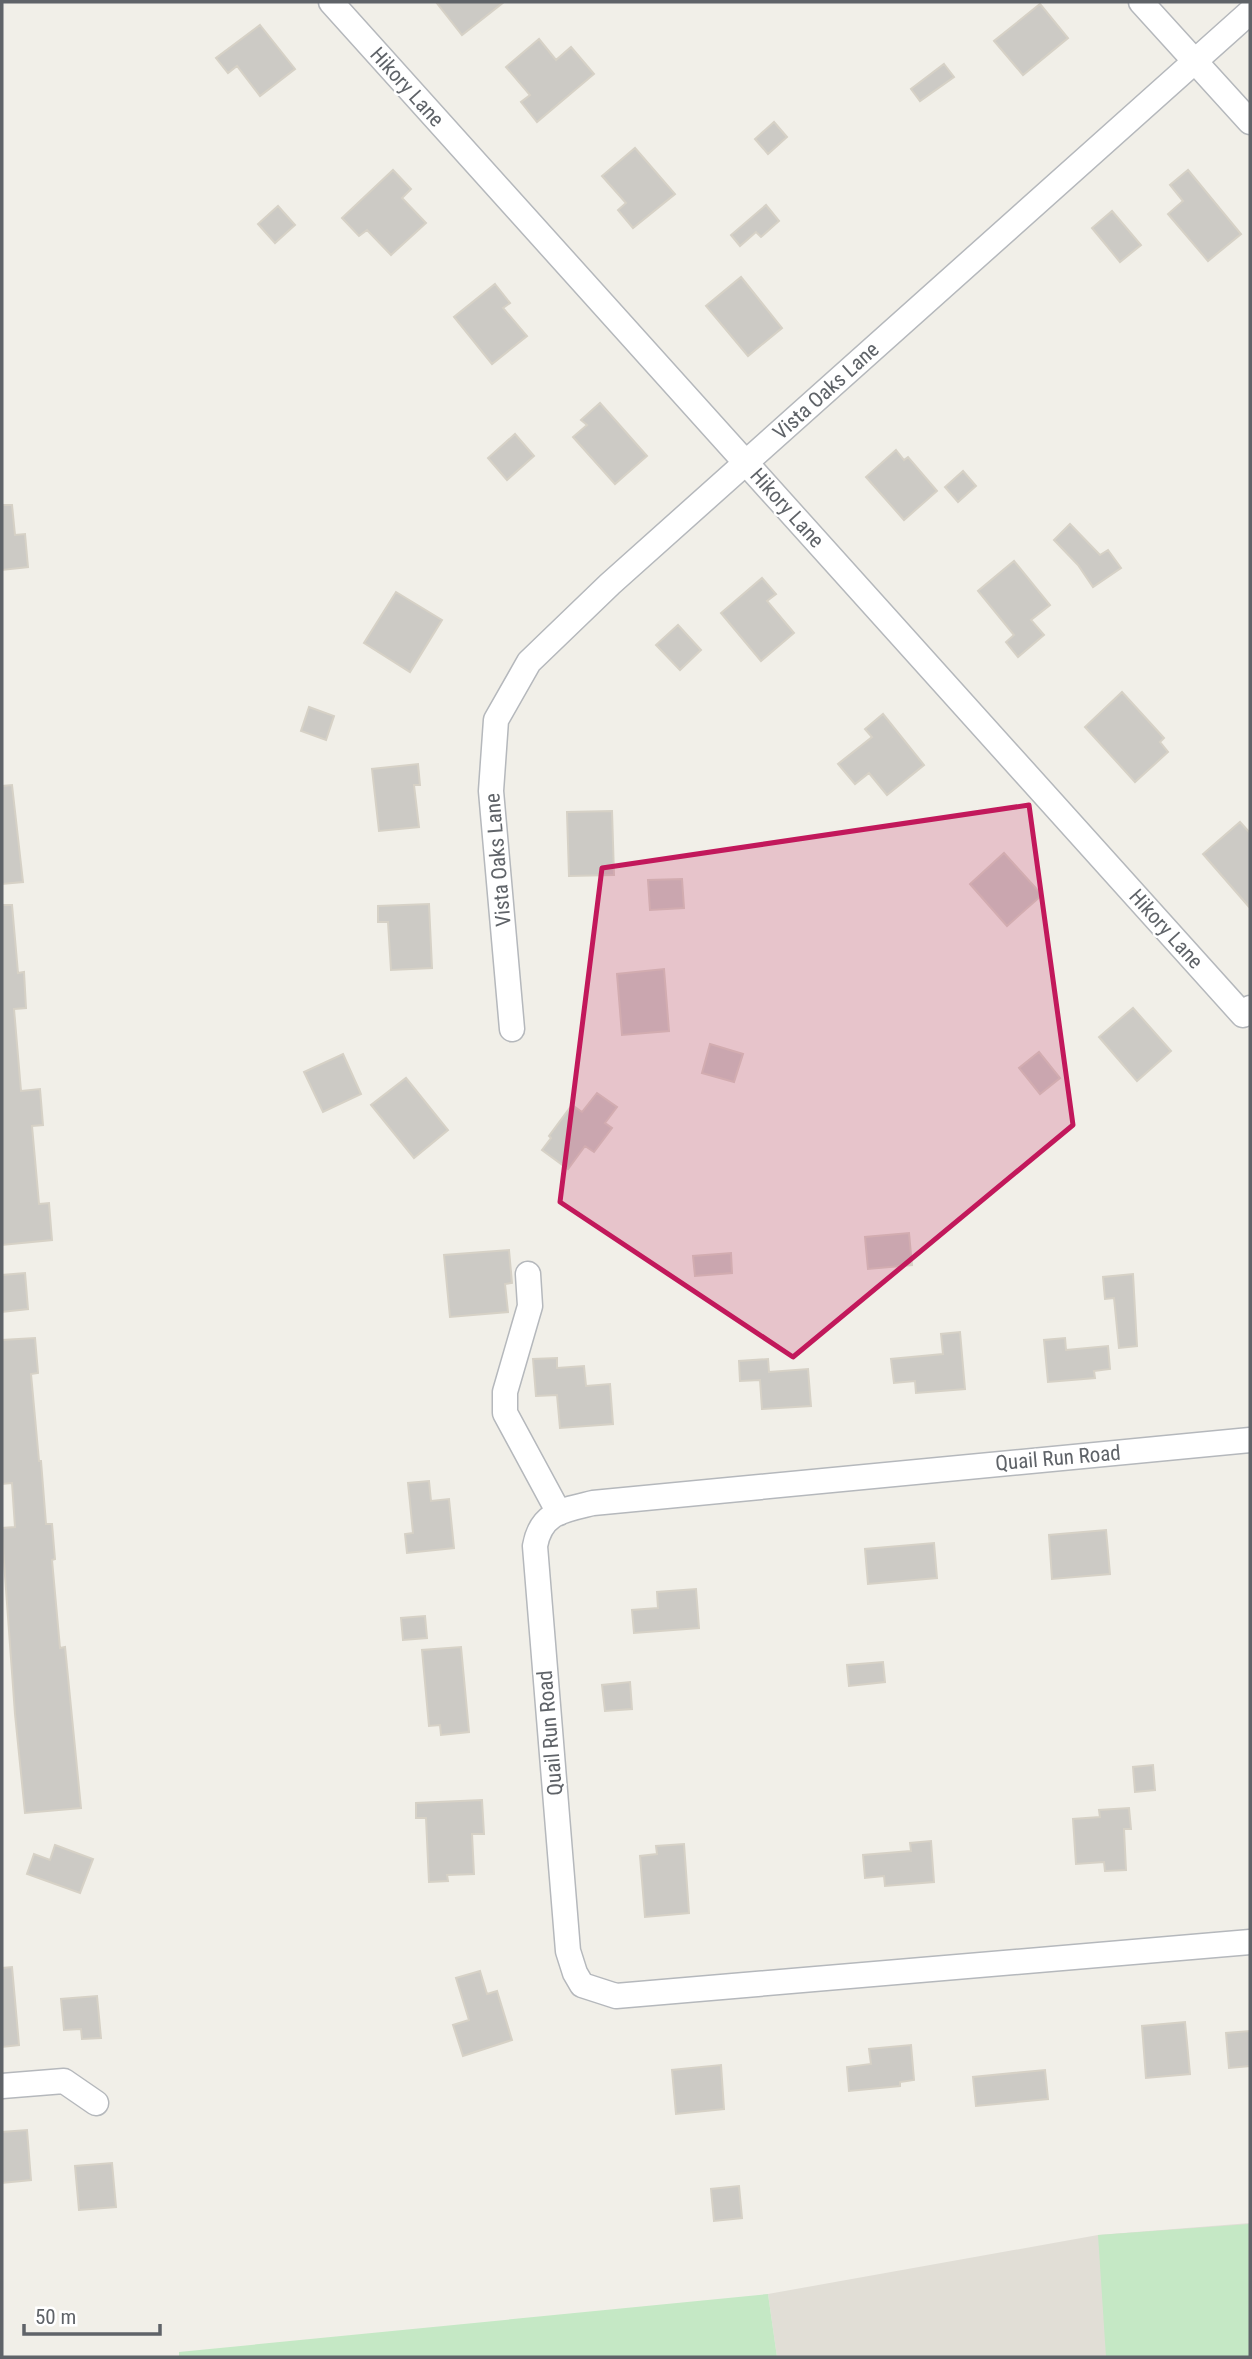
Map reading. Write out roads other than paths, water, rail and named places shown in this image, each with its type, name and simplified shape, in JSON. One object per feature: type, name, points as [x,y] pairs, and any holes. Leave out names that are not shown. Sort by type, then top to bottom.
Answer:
[{"type":"street","name":"Hikory Lane","points":[[331,2],[1246,1011]]},
{"type":"street","points":[[1141,2],[1250,122]]},
{"type":"street","name":"Vista Oaks Lane","points":[[512,1029],[491,791],[496,720],[529,662],[610,584],[1250,12]]},
{"type":"street","points":[[528,1274],[530,1306],[505,1392],[505,1413],[559,1513]]},
{"type":"street","name":"Quail Run Road","points":[[1250,1440],[593,1503],[547,1518],[537,1531],[535,1546],[568,1951],[582,1985],[616,1996],[1250,1942]]},
{"type":"street","points":[[2,2086],[64,2081],[96,2103]]}]
